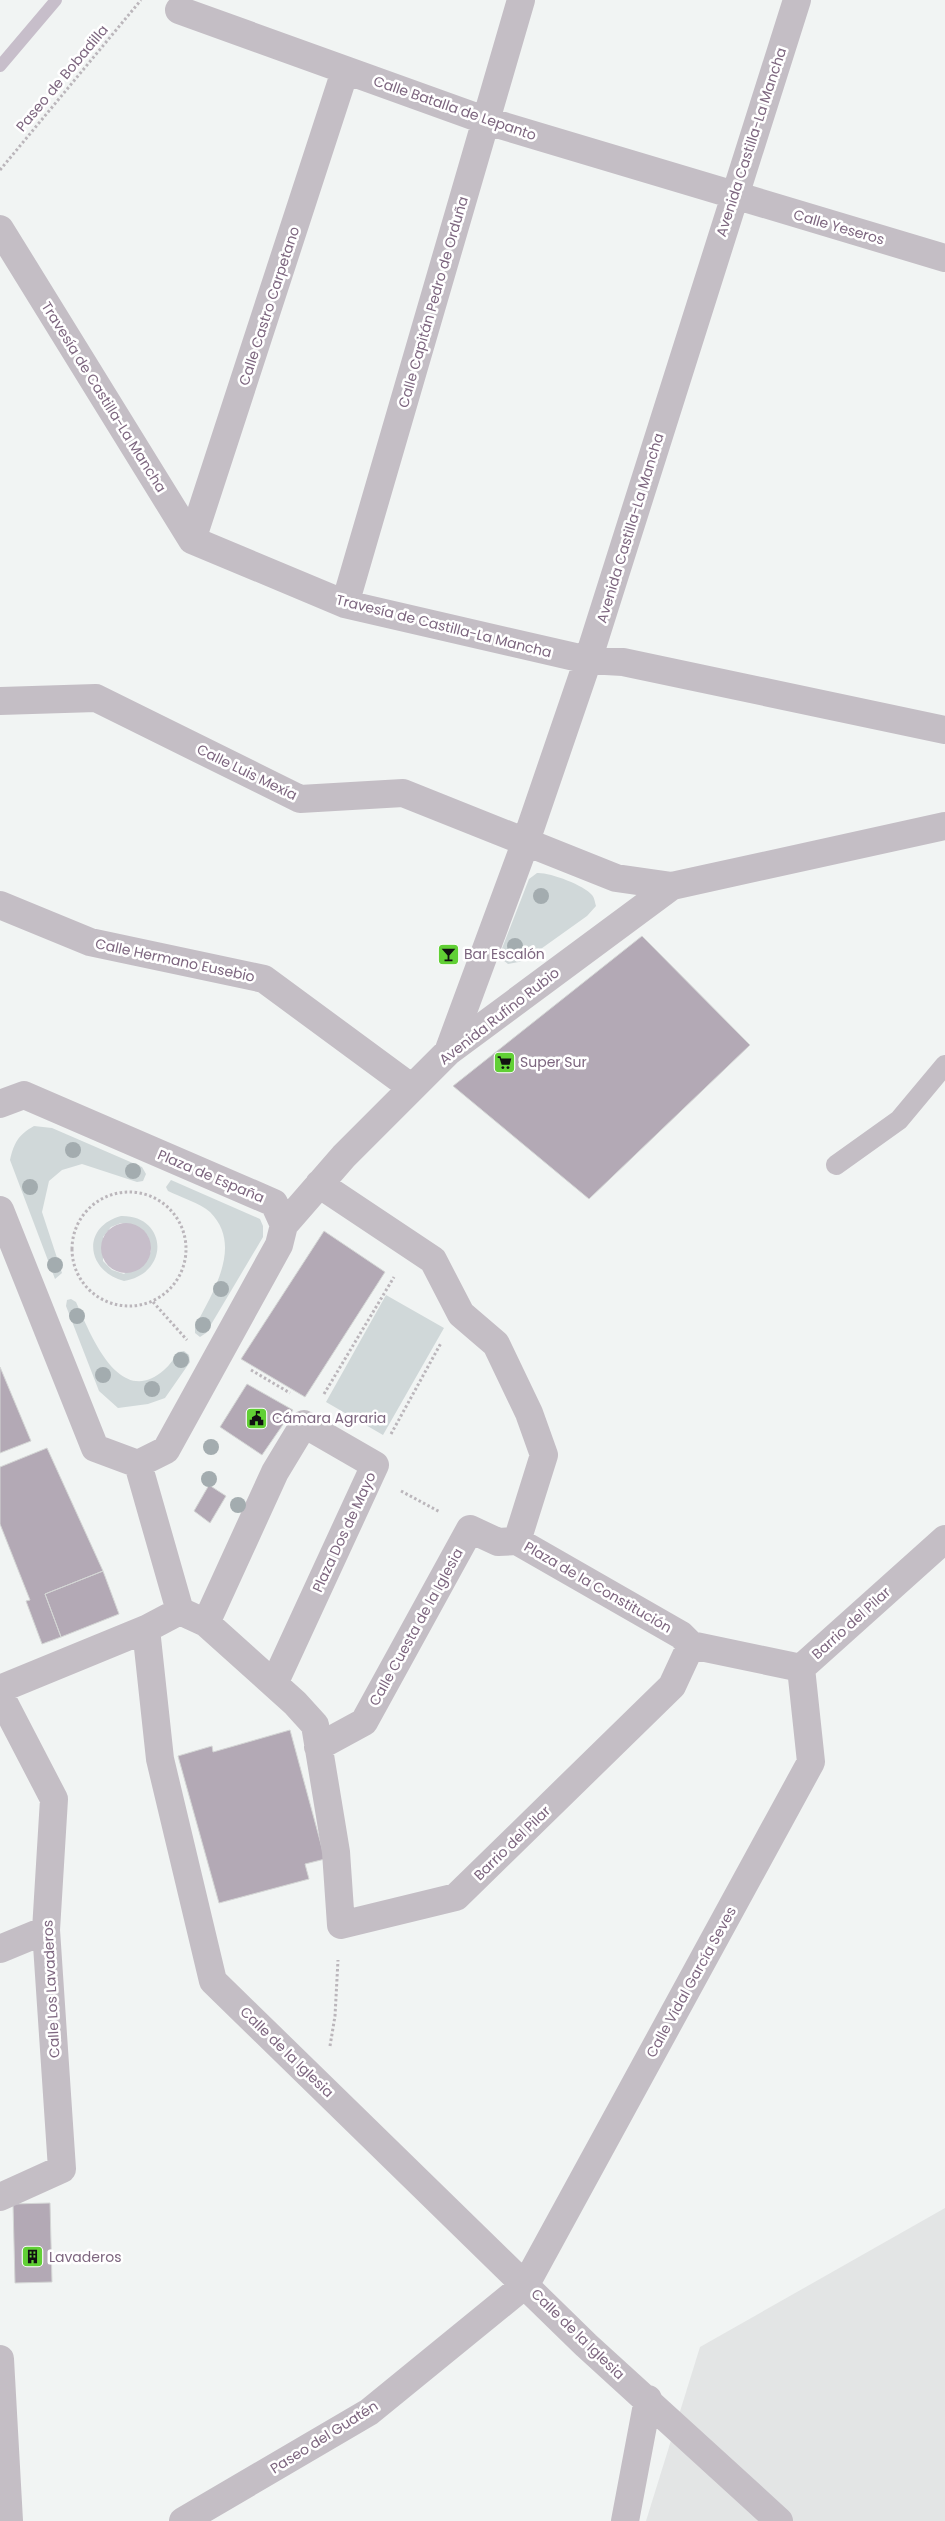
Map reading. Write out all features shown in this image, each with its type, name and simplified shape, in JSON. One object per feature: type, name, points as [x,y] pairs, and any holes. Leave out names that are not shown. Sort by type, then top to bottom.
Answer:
[{"type":"street","name":"Calle Capitán Pedro de Orduña","points":[[345,604],[522,0]]},
{"type":"street","name":"Avenida Castilla-La Mancha","points":[[448,1052],[526,841],[588,660],[797,0]]},
{"type":"street","name":"Calle Batalla de Lepanto","points":[[179,10],[345,71],[487,120],[734,196]]},
{"type":"street","name":"Calle Castro Carpetano","points":[[192,540],[345,71]]},
{"type":"street","name":"Calle Yeseros","points":[[734,196],[945,258]]},
{"type":"street","name":"Travesía de Castilla-La Mancha","points":[[0,229],[192,540],[345,604],[588,660],[623,662],[945,730]]},
{"type":"street","name":"Calle Luis Mexía","points":[[0,701],[96,698],[300,799],[403,793],[526,841]]},
{"type":"street","name":"Avenida Rufino Rubio","points":[[526,841],[616,878],[672,886],[945,826]]},
{"type":"street","name":"Avenida Rufino Rubio","points":[[284,1225],[344,1156],[448,1052],[672,886]]},
{"type":"street","name":"Calle Hermano Eusebio","points":[[0,905],[90,942],[264,979],[412,1088]]},
{"type":"street","name":"Plaza de España","points":[[0,1104],[24,1095],[274,1203],[284,1225]]},
{"type":"street","points":[[319,1184],[433,1260],[460,1312]]},
{"type":"street","points":[[0,1210],[95,1448],[138,1464],[166,1450],[279,1245],[284,1225]]},
{"type":"street","name":"Plaza de la Constitución","points":[[460,1312],[496,1344],[529,1413],[544,1455],[517,1541],[681,1635],[691,1644]]},
{"type":"street","name":"Plaza Dos de Mayo","points":[[206,1623],[275,1472],[304,1424],[375,1464],[274,1684]]},
{"type":"street","points":[[138,1464],[180,1611],[206,1623],[296,1703],[315,1725],[336,1852],[341,1924]]},
{"type":"street","points":[[470,1529],[498,1542],[517,1541]]},
{"type":"street","name":"Calle Cuesta de la Iglesia","points":[[318,1747],[364,1722],[470,1529]]},
{"type":"street","name":"Barrio del Pilar","points":[[341,1924],[456,1897],[672,1686],[691,1644],[801,1668],[945,1539]]},
{"type":"street","points":[[0,1689],[146,1629],[180,1611]]},
{"type":"street","name":"Calle de la Iglesia","points":[[146,1629],[160,1759],[213,1981],[526,2284],[586,2345],[648,2399],[780,2521]]},
{"type":"street","name":"Calle Vidal García Seves","points":[[526,2284],[811,1762],[801,1668]]},
{"type":"street","name":"Calle Los Lavaderos","points":[[0,1695],[54,1799],[46,1930],[62,2169],[0,2197]]},
{"type":"street","points":[[0,1950],[46,1930]]},
{"type":"street","name":"Paseo del Guatén","points":[[183,2521],[369,2412],[526,2284]]},
{"type":"street","points":[[0,2360],[10,2521]]},
{"type":"street","points":[[625,2521],[648,2399]]},
{"type":"lane","points":[[836,1165],[899,1120],[945,1065]]},
{"type":"path","name":"Paseo de Bobadilla","points":[[0,170],[140,0]]},
{"type":"path","points":[[119,1192],[138,1192],[157,1198],[171,1209],[182,1225],[186,1242],[186,1261],[179,1278],[168,1292],[153,1302],[135,1306],[116,1305],[100,1298],[85,1285],[75,1268],[72,1248],[75,1229],[86,1212],[100,1199],[119,1192]]},
{"type":"path","points":[[321,1400],[413,1247]]},
{"type":"path","points":[[388,1439],[460,1312]]},
{"type":"path","points":[[244,1370],[252,1370],[296,1397]]},
{"type":"path","points":[[370,1473],[470,1529]]},
{"type":"path","points":[[324,2087],[335,2016],[341,1924]]},
{"type":"shaded area","points":[[537,873],[558,877],[582,887],[593,896],[596,906],[587,916],[524,961],[508,964],[503,960],[501,951],[529,879]]},
{"type":"shaded area","points":[[34,1126],[52,1128],[142,1167],[146,1174],[143,1181],[137,1182],[82,1164],[62,1170],[49,1181],[42,1212],[62,1273],[55,1279],[10,1160],[18,1140]]},
{"type":"shaded area","points":[[171,1180],[260,1219],[263,1226],[263,1237],[206,1333],[200,1337],[195,1333],[195,1327],[222,1270],[225,1254],[224,1240],[220,1225],[210,1212],[168,1191],[166,1187]]},
{"type":"shaded area","points":[[121,1216],[136,1218],[147,1225],[155,1234],[157,1245],[156,1257],[150,1267],[139,1276],[124,1281],[111,1276],[96,1259],[93,1249],[94,1239],[99,1229]],"holes":[[[121,1223],[147,1235],[151,1252],[124,1274],[112,1270],[103,1261],[103,1237],[111,1227]]]},
{"type":"shaded area","points":[[131,1223],[144,1230],[150,1238],[150,1258],[144,1266],[136,1272],[121,1273],[108,1266],[102,1258],[101,1243],[108,1230],[116,1224]]},
{"type":"shaded area","points":[[386,1295],[444,1328],[383,1435],[326,1402]]},
{"type":"shaded area","points":[[71,1299],[76,1302],[89,1331],[108,1363],[120,1374],[133,1381],[148,1380],[164,1370],[178,1352],[184,1351],[189,1355],[190,1362],[165,1398],[148,1404],[118,1408],[99,1391],[66,1306],[67,1300]]},
{"type":"shaded area","points":[[945,2208],[945,2521],[646,2521],[700,2347]]},
{"type":"building","points":[[642,936],[750,1045],[589,1199],[453,1086]]},
{"type":"building","points":[[324,1231],[385,1272],[305,1397],[241,1359]]},
{"type":"building","points":[[0,1367],[31,1441],[0,1453]]},
{"type":"building","name":"Cámara Agraria","points":[[247,1384],[293,1410],[262,1455],[220,1427]]},
{"type":"building","points":[[47,1448],[103,1571],[45,1594],[61,1637],[42,1644],[26,1601],[30,1600],[0,1524],[0,1467]]},
{"type":"building","points":[[209,1485],[226,1496],[210,1523],[194,1511]]},
{"type":"building","points":[[103,1571],[119,1614],[61,1637],[45,1594]]},
{"type":"building","points":[[290,1730],[325,1859],[305,1864],[309,1879],[219,1903],[178,1756],[212,1746],[213,1752]]},
{"type":"building","name":"Lavaderos","points":[[50,2203],[52,2282],[15,2283],[13,2204]]},
{"type":"waterway","points":[[0,66],[56,0]]},
{"type":"place","name":"Bar Escalón","points":[[448,954]]},
{"type":"place","name":"Super Sur","points":[[504,1062]]},
{"type":"place","name":"Cámara Agraria","points":[[256,1418]]},
{"type":"place","name":"Lavaderos","points":[[33,2257]]}]
